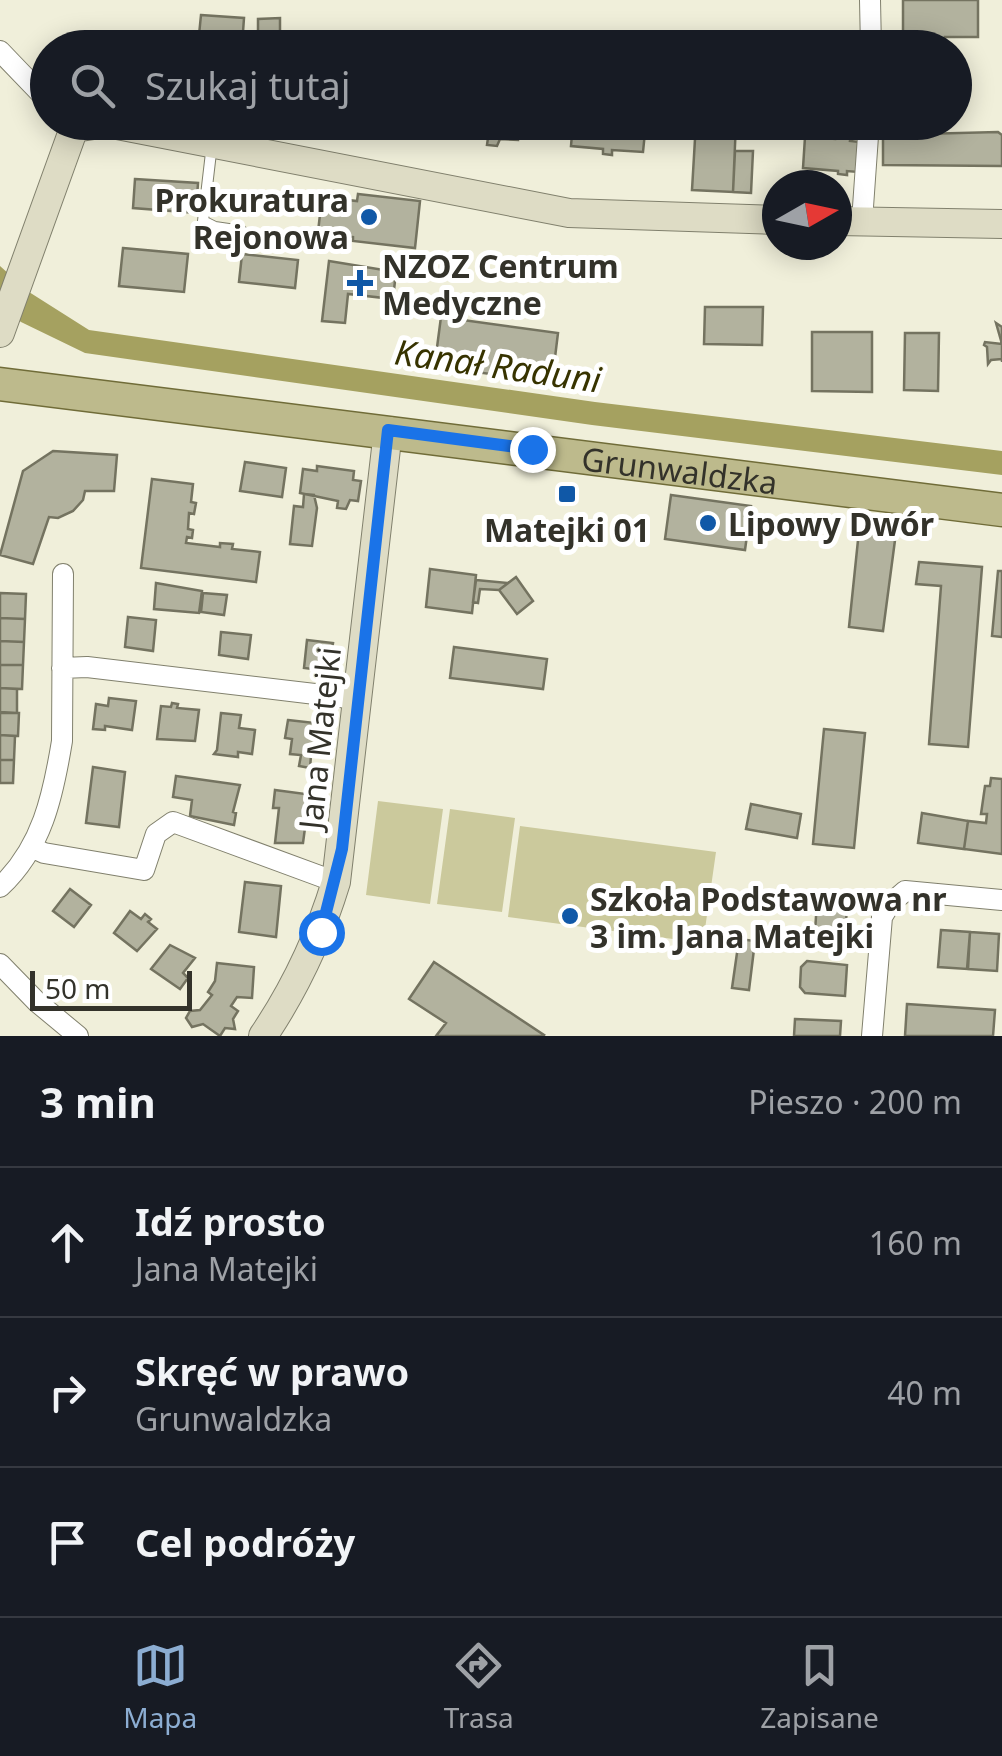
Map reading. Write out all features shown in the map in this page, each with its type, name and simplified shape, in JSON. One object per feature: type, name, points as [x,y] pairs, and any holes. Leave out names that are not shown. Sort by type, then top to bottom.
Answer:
[{"type":"main road","name":"Grunwaldzka","points":[[0,384],[1002,510]]},
{"type":"street","points":[[870,0],[871,30]]},
{"type":"street","points":[[0,51],[30,82]]},
{"type":"street","points":[[2,326],[67,140]]},
{"type":"street","points":[[196,140],[569,213],[762,219]]},
{"type":"street","points":[[852,205],[865,140]]},
{"type":"street","points":[[852,221],[1002,224]]},
{"type":"street","name":"Jana Matejki","points":[[264,1036],[321,932],[336,882],[388,430]]},
{"type":"street","points":[[0,887],[23,865],[33,848],[52,791],[62,741],[63,574]]},
{"type":"street","points":[[62,668],[87,667],[358,699]]},
{"type":"street","points":[[33,848],[144,870],[156,834],[173,822],[336,882]]},
{"type":"street","points":[[872,1036],[880,926],[890,904],[905,891],[1002,900]]},
{"type":"street","points":[[0,964],[78,1036]]},
{"type":"lane","points":[[212,143],[203,221],[242,231]]},
{"type":"shaded area","points":[[0,266],[29,292],[89,330],[595,402],[1002,451],[1002,475],[592,425],[85,353],[21,322],[0,306]]},
{"type":"shaded area","points":[[378,801],[443,809],[430,904],[366,895]]},
{"type":"shaded area","points":[[450,809],[515,818],[502,912],[437,904]]},
{"type":"shaded area","points":[[520,826],[716,852],[703,943],[508,917]]},
{"type":"building","points":[[903,0],[978,0],[978,37],[972,37],[972,30],[903,30]]},
{"type":"building","points":[[201,15],[244,18],[243,30],[200,30]]},
{"type":"building","points":[[280,18],[280,30],[258,30],[258,19]]},
{"type":"building","points":[[972,133],[1002,135],[1002,166],[883,165],[883,140],[972,140]]},
{"type":"building","points":[[572,140],[644,140],[643,152],[612,150],[612,155],[603,154],[603,149],[571,146]]},
{"type":"building","points":[[695,140],[735,140],[733,192],[692,190]]},
{"type":"building","points":[[805,140],[860,142],[858,172],[803,168]]},
{"type":"building","points":[[735,151],[753,151],[751,193],[733,192]]},
{"type":"building","points":[[135,179],[198,183],[196,213],[133,208]]},
{"type":"building","name":"Prokuratura Rejonowa","points":[[358,194],[420,201],[415,248],[353,241],[353,237],[318,232],[322,197],[357,201]]},
{"type":"building","points":[[123,248],[188,254],[184,292],[119,286]]},
{"type":"building","points":[[242,254],[298,260],[295,288],[239,282]]},
{"type":"building","name":"NZOZ Centrum Medyczne","points":[[329,261],[396,272],[393,299],[348,294],[345,323],[322,321]]},
{"type":"building","points":[[705,307],[763,307],[762,345],[704,344]]},
{"type":"building","points":[[441,317],[558,333],[552,382],[475,372],[476,360],[436,355]]},
{"type":"building","points":[[812,332],[872,332],[872,392],[812,391]]},
{"type":"building","points":[[905,333],[939,333],[938,391],[904,390]]},
{"type":"building","points":[[985,342],[1002,344],[1002,359],[988,364]]},
{"type":"building","points":[[53,451],[117,455],[114,491],[85,491],[73,511],[58,518],[49,517],[33,564],[0,555],[23,471]]},
{"type":"building","points":[[245,462],[286,468],[282,497],[240,491]]},
{"type":"building","points":[[317,466],[354,471],[353,480],[361,481],[358,501],[350,500],[346,509],[337,508],[338,501],[300,493],[303,469],[317,471]]},
{"type":"building","points":[[152,479],[193,484],[191,502],[196,503],[194,514],[189,513],[188,529],[193,530],[186,543],[220,547],[220,543],[233,544],[232,549],[260,552],[256,582],[141,568]]},
{"type":"building","points":[[304,494],[314,495],[317,508],[312,546],[290,544],[294,506],[303,507]]},
{"type":"building","name":"Lipowy Dwór","points":[[671,495],[751,506],[745,550],[665,539]]},
{"type":"building","points":[[860,521],[897,525],[883,631],[849,627]]},
{"type":"building","points":[[919,562],[982,567],[968,747],[929,744],[941,586],[916,584]]},
{"type":"building","points":[[430,569],[476,575],[472,613],[426,607]]},
{"type":"building","points":[[998,571],[1002,571],[1002,637],[992,636]]},
{"type":"building","points":[[516,577],[533,601],[517,614],[499,590]]},
{"type":"building","points":[[476,580],[508,583],[499,590],[480,589],[478,603],[473,602]]},
{"type":"building","points":[[156,583],[202,591],[199,613],[154,609]]},
{"type":"building","points":[[0,593],[26,594],[25,619],[0,618]]},
{"type":"building","points":[[203,593],[227,595],[224,615],[201,612]]},
{"type":"building","points":[[128,617],[156,620],[153,651],[125,647]]},
{"type":"building","points":[[0,618],[25,619],[24,642],[0,641]]},
{"type":"building","points":[[221,632],[251,635],[248,659],[219,655]]},
{"type":"building","points":[[307,640],[333,643],[329,671],[304,668]]},
{"type":"building","points":[[0,641],[24,642],[23,665],[0,665]]},
{"type":"building","points":[[454,647],[547,659],[543,689],[450,678]]},
{"type":"building","points":[[0,665],[23,665],[22,689],[0,688]]},
{"type":"building","points":[[0,688],[17,689],[17,713],[0,712]]},
{"type":"building","points":[[109,698],[136,701],[132,730],[105,726],[105,730],[93,729],[96,704],[108,706]]},
{"type":"building","points":[[172,703],[178,704],[177,708],[199,710],[195,741],[157,739],[161,706],[171,707]]},
{"type":"building","points":[[0,713],[19,713],[18,736],[0,735]]},
{"type":"building","points":[[221,713],[241,715],[239,728],[255,730],[252,754],[214,754]]},
{"type":"building","points":[[288,720],[324,724],[320,757],[311,756],[310,768],[299,766],[301,755],[290,754],[292,739],[285,738]]},
{"type":"building","points":[[824,729],[865,733],[854,848],[813,844]]},
{"type":"building","points":[[0,735],[15,736],[14,760],[0,760]]},
{"type":"building","points":[[0,760],[14,760],[13,783],[0,783]]},
{"type":"building","points":[[93,767],[125,772],[119,827],[86,823]]},
{"type":"building","points":[[176,776],[240,785],[234,825],[190,816],[192,800],[173,797]]},
{"type":"building","points":[[991,778],[1002,779],[1002,854],[964,849],[968,821],[986,823],[987,814],[981,814],[985,786],[990,786]]},
{"type":"building","points":[[275,790],[313,795],[311,829],[305,828],[303,843],[275,843],[279,808],[273,808]]},
{"type":"building","points":[[751,804],[801,814],[797,838],[746,829]]},
{"type":"building","points":[[922,813],[968,821],[964,849],[918,843]]},
{"type":"building","points":[[245,882],[281,886],[276,937],[239,932]]},
{"type":"building","points":[[70,889],[91,905],[74,927],[53,911]]},
{"type":"building","points":[[817,901],[848,903],[843,944],[821,943],[821,933],[815,932]]},
{"type":"building","points":[[130,911],[141,919],[145,914],[157,929],[137,951],[114,933]]},
{"type":"building","points":[[941,930],[970,932],[967,969],[938,967]]},
{"type":"building","points":[[970,932],[999,934],[997,971],[968,969]]},
{"type":"building","points":[[739,939],[755,941],[749,990],[732,988]]},
{"type":"building","points":[[170,945],[195,958],[183,973],[188,978],[180,989],[151,969]]},
{"type":"building","points":[[807,961],[847,965],[845,996],[805,993],[800,987],[801,967]]},
{"type":"building","points":[[434,962],[544,1035],[436,1036],[446,1023],[409,999]]},
{"type":"building","points":[[217,963],[254,967],[252,998],[237,997],[231,1006],[238,1011],[233,1019],[235,1029],[225,1028],[220,1036],[203,1024],[192,1027],[186,1018],[190,1011],[200,1010],[212,995],[208,992],[215,981]]},
{"type":"building","points":[[907,1004],[995,1010],[993,1036],[905,1036]]},
{"type":"building","points":[[795,1019],[841,1021],[840,1036],[794,1036]]},
{"type":"place","name":"Prokuratura Rejonowa","points":[[369,217]]},
{"type":"place","name":"NZOZ Centrum Medyczne","points":[[360,283]]},
{"type":"place","name":"Matejki 01","points":[[567,494]]},
{"type":"place","name":"Lipowy Dwór","points":[[708,523]]},
{"type":"place","name":"Szkoła Podstawowa nr 3 im. Jana Matejki","points":[[570,916]]},
{"type":"route","points":[[321,932],[342,849],[388,430],[532,449]]},
{"type":"water label","name":"Kanał Raduni","points":[[498,365]]}]
